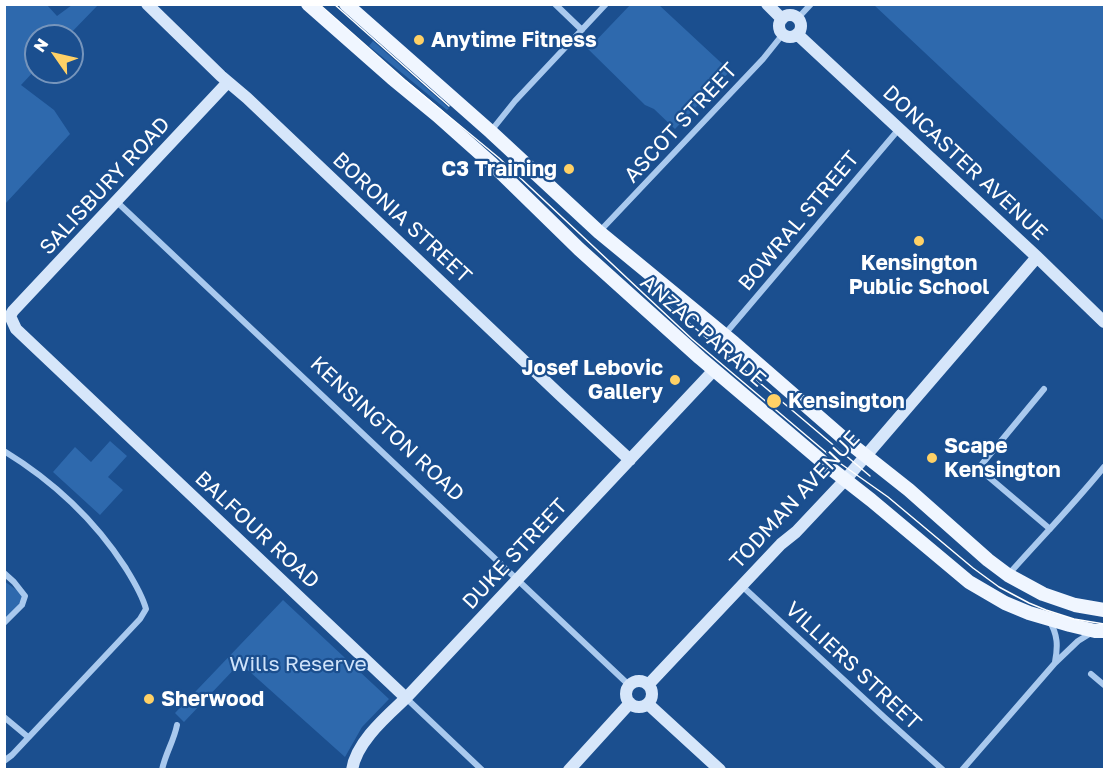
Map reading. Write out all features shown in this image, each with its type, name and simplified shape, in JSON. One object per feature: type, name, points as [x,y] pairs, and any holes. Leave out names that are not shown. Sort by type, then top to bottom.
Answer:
[{"type":"main road","name":"ANZAC PARADE","points":[[308,4],[484,157],[579,249],[714,370],[969,582],[1005,603],[1029,613],[1100,631]]},
{"type":"main road","name":"ANZAC PARADE","points":[[346,4],[491,132],[599,232],[909,490],[971,546],[1030,589],[1076,605],[1104,610]]},
{"type":"street","name":"BORONIA STREET","points":[[147,4],[630,460]]},
{"type":"street","points":[[555,4],[582,30]]},
{"type":"street","points":[[491,132],[515,101],[606,4]]},
{"type":"street","points":[[767,4],[782,18]]},
{"type":"street","points":[[798,18],[811,4]]},
{"type":"street","points":[[788,15],[798,18],[801,25],[797,34],[790,37],[781,32],[779,25],[782,18],[788,15]]},
{"type":"street","name":"ASCOT STREET","points":[[599,232],[763,59],[783,34]]},
{"type":"street","name":"DONCASTER AVENUE","points":[[797,34],[1037,256],[1104,322]]},
{"type":"street","name":"SALISBURY ROAD","points":[[10,316],[228,82]]},
{"type":"street","name":"BOWRAL STREET","points":[[724,335],[899,129]]},
{"type":"street","name":"KENSINGTON ROAD","points":[[117,202],[630,686]]},
{"type":"street","name":"TODMAN AVENUE","points":[[648,685],[845,480],[1037,256]]},
{"type":"street","name":"BALFOUR ROAD","points":[[10,316],[16,329],[482,770]]},
{"type":"street","name":"DUKE STREET","points":[[352,770],[353,763],[369,735],[714,370]]},
{"type":"street","points":[[1044,389],[982,464],[984,473],[1050,529]]},
{"type":"street","points":[[4,451],[52,485],[90,522],[112,547],[129,573],[144,598],[146,609],[140,619],[4,761]]},
{"type":"street","points":[[1008,575],[1063,516],[1104,467]]},
{"type":"street","points":[[4,573],[21,589],[25,597],[22,605],[4,623]]},
{"type":"street","name":"VILLIERS STREET","points":[[742,586],[943,770]]},
{"type":"street","points":[[1048,619],[1056,632],[1058,642],[1054,663]]},
{"type":"street","points":[[962,770],[1054,663],[1078,641],[1100,631]]},
{"type":"street","points":[[1091,674],[1104,685]]},
{"type":"street","points":[[637,681],[645,682],[652,692],[648,704],[641,707],[630,704],[627,697],[630,686],[637,681]]},
{"type":"street","points":[[569,770],[630,704]]},
{"type":"street","points":[[648,704],[720,770]]},
{"type":"street","points":[[4,717],[28,738]]},
{"type":"street","points":[[162,770],[165,757],[175,737],[177,725]]},
{"type":"green space","points":[[631,4],[659,5],[730,71],[675,129],[654,109],[645,105],[588,49]]},
{"type":"green space","points":[[4,5],[47,5],[57,16],[72,5],[98,5],[80,24],[24,24],[24,82],[21,85],[54,110],[70,134],[5,204]]},
{"type":"green space","points":[[874,5],[1104,5],[1104,221]]},
{"type":"green space","points":[[373,41],[449,108],[447,110],[369,46]]},
{"type":"green space","points":[[110,441],[127,456],[108,477],[123,490],[100,515],[53,472],[75,447],[91,462]]},
{"type":"green space","points":[[4,581],[25,596],[4,623]]},
{"type":"green space","name":"Wills Reserve","points":[[283,600],[389,699],[362,727],[345,757],[240,663],[184,722],[175,713]]},
{"type":"tram line","points":[[319,4],[405,80],[499,158],[692,339],[834,459],[888,497],[999,587],[1046,610],[1074,619],[1104,624]]},
{"type":"tram line","points":[[334,4],[449,106]]},
{"type":"tram line","points":[[664,302],[870,476]]},
{"type":"place","name":"Anytime Fitness","points":[[419,40]]},
{"type":"place","name":"C3 Training","points":[[569,169]]},
{"type":"place","name":"Kensington Public School","points":[[919,241]]},
{"type":"place","name":"Josef Lebovic Gallery","points":[[675,380]]},
{"type":"place","name":"Kensington","points":[[774,401]]},
{"type":"place","name":"Scape Kensington","points":[[932,458]]},
{"type":"place","name":"Sherwood","points":[[149,699]]}]
